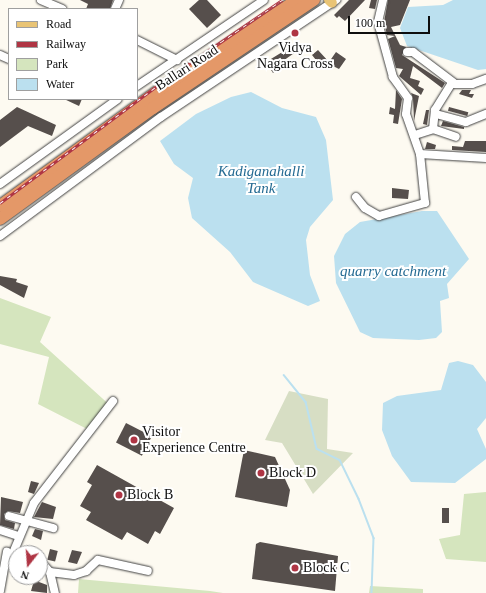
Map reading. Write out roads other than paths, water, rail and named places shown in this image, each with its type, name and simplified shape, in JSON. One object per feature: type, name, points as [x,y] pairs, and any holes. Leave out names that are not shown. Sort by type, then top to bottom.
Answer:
[{"type":"highway","name":"Ballari Road","points":[[0,218],[9,204],[166,86],[298,0]]},
{"type":"highway","name":"Ballari Road","points":[[9,204],[314,0]]},
{"type":"street","points":[[41,0],[60,8]]},
{"type":"street","points":[[138,85],[264,0]]},
{"type":"street","points":[[356,197],[364,208],[379,216],[425,203],[420,154],[415,135],[406,114],[408,98],[393,77],[378,22],[383,0]]},
{"type":"street","points":[[0,236],[161,117],[332,1]]},
{"type":"street","points":[[138,40],[177,60]]},
{"type":"street","points":[[407,52],[413,52],[454,83],[472,84],[486,79]]},
{"type":"street","points":[[433,129],[436,114],[454,83]]},
{"type":"street","points":[[0,184],[115,101]]},
{"type":"street","points":[[436,114],[466,122],[486,114]]},
{"type":"street","points":[[415,135],[433,129],[456,137]]},
{"type":"street","points":[[420,154],[486,158]]},
{"type":"street","points":[[13,545],[38,498],[113,401]]},
{"type":"street","points":[[9,516],[25,522],[53,528]]},
{"type":"street","points":[[0,530],[19,536]]},
{"type":"street","points":[[0,591],[8,556]]},
{"type":"street","points":[[55,593],[50,572],[74,575],[86,571],[98,560],[148,571]]},
{"type":"water","points":[[453,0],[486,0],[486,69],[478,70],[407,46],[400,28],[408,7],[443,5]]},
{"type":"water","name":"Kadiganahalli Tank","points":[[251,92],[282,108],[316,117],[326,140],[333,200],[310,227],[306,240],[310,275],[320,301],[308,306],[253,282],[230,252],[192,218],[188,198],[193,178],[174,164],[160,141],[196,114],[231,97]]},
{"type":"water","name":"quarry catchment","points":[[422,211],[437,211],[469,259],[447,284],[449,298],[440,301],[442,332],[436,338],[419,340],[373,338],[360,332],[336,283],[334,256],[345,234],[360,222]]},
{"type":"water","points":[[458,361],[473,365],[486,382],[486,418],[477,429],[486,449],[486,459],[455,483],[411,482],[392,456],[382,430],[383,403],[397,396],[441,390],[449,363]]},
{"type":"waterway","points":[[284,375],[306,402],[317,449],[340,460],[359,499],[374,538],[372,593]]},
{"type":"railway","points":[[0,203],[161,83],[282,0]]},
{"type":"place","name":"Vidya Nagara Cross","points":[[295,33]]},
{"type":"place","name":"Visitor Experience Centre","points":[[134,440]]},
{"type":"place","name":"Block D","points":[[261,473]]},
{"type":"place","name":"Block B","points":[[119,495]]},
{"type":"place","name":"Block C","points":[[295,568]]}]
